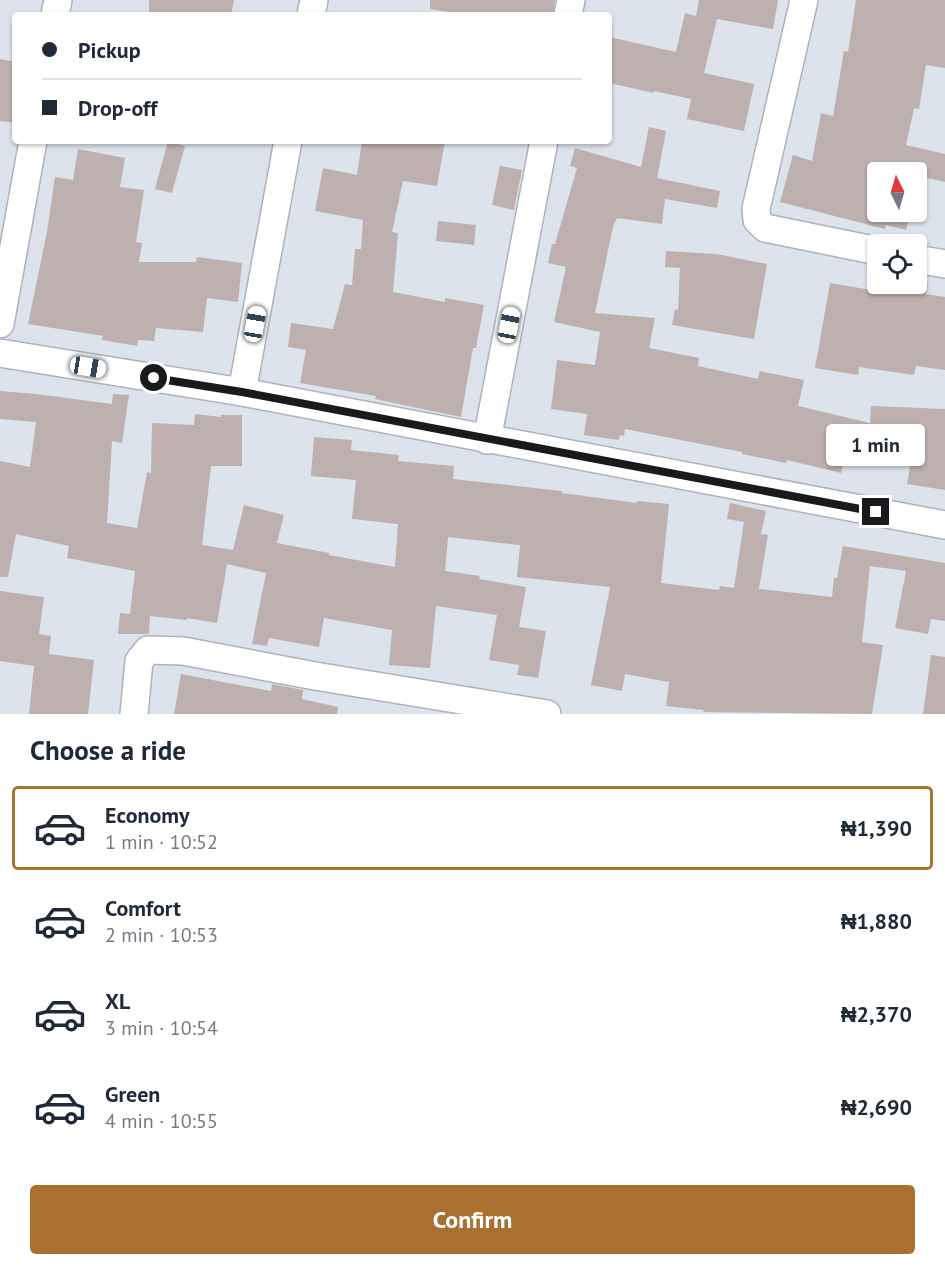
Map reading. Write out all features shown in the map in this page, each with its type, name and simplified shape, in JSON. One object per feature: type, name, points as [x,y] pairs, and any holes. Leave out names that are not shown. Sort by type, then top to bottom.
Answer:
[{"type":"street","points":[[804,0],[756,209],[757,220],[765,228],[867,249]]},
{"type":"street","points":[[0,324],[32,144]]},
{"type":"street","points":[[242,392],[287,144]]},
{"type":"street","points":[[487,440],[543,144]]},
{"type":"street","points":[[927,261],[945,264]]},
{"type":"street","points":[[0,353],[242,392],[945,525]]},
{"type":"street","points":[[134,714],[139,661],[148,650],[161,650],[183,651],[315,676],[547,714]]},
{"type":"building","points":[[149,0],[234,0],[232,12],[149,12]]},
{"type":"building","points":[[430,0],[555,0],[553,12],[449,12],[430,9]]},
{"type":"building","points":[[699,0],[778,0],[773,29],[717,19],[704,73],[754,84],[744,131],[687,119],[691,99],[612,84],[612,38],[676,52],[685,13],[696,16]]},
{"type":"building","points":[[856,0],[945,0],[945,68],[926,65],[919,109],[914,108],[906,145],[945,154],[945,182],[927,178],[927,162],[867,162],[867,222],[908,222],[906,230],[886,225],[885,229],[780,202],[793,155],[812,161],[821,113],[833,116],[844,51],[848,52]]},
{"type":"building","points":[[0,59],[12,61],[12,123],[0,121]]},
{"type":"building","points":[[649,127],[666,131],[657,178],[720,191],[717,208],[665,199],[662,224],[617,218],[613,227],[595,313],[655,318],[649,348],[699,358],[698,366],[758,379],[760,371],[804,380],[798,406],[870,423],[871,406],[945,409],[945,490],[907,484],[915,437],[850,435],[841,473],[787,460],[786,463],[625,429],[624,436],[620,435],[619,440],[584,435],[587,414],[551,409],[557,360],[595,365],[600,332],[554,322],[566,267],[548,263],[577,168],[570,166],[575,148],[641,167]]},
{"type":"building","points":[[167,144],[185,146],[172,193],[155,189]]},
{"type":"building","points":[[362,144],[444,144],[437,186],[403,181],[392,232],[398,233],[393,292],[445,302],[445,298],[484,305],[476,348],[473,348],[461,417],[375,399],[376,396],[300,383],[306,350],[288,347],[291,323],[333,329],[345,284],[352,285],[355,249],[361,249],[363,220],[315,211],[323,168],[357,175]]},
{"type":"building","points":[[78,149],[125,158],[120,187],[144,190],[136,242],[142,243],[139,262],[196,262],[197,257],[242,263],[238,302],[207,298],[203,332],[156,328],[154,341],[138,340],[137,346],[102,340],[103,336],[28,324],[47,232],[55,177],[73,180]]},
{"type":"building","points":[[500,166],[522,170],[514,210],[492,205]]},
{"type":"building","points":[[438,221],[476,225],[474,245],[436,241]]},
{"type":"building","points":[[666,251],[716,254],[767,264],[754,339],[672,325],[675,309],[678,310],[680,268],[665,267]]},
{"type":"building","points":[[830,283],[867,289],[867,294],[926,294],[945,297],[945,370],[916,366],[914,375],[859,367],[858,375],[815,368]]},
{"type":"building","points":[[0,391],[112,404],[113,394],[129,395],[122,443],[112,441],[107,523],[137,528],[147,472],[151,473],[152,423],[194,425],[195,414],[221,417],[221,415],[242,415],[242,466],[211,466],[202,545],[233,550],[244,505],[284,515],[277,543],[395,567],[398,524],[352,519],[356,480],[311,476],[314,437],[352,440],[351,450],[399,455],[398,461],[454,466],[453,479],[562,491],[562,493],[637,503],[637,501],[669,504],[661,583],[719,590],[720,586],[734,588],[744,522],[727,519],[730,503],[766,511],[761,534],[768,535],[759,589],[832,597],[834,578],[837,578],[843,546],[945,563],[945,621],[931,619],[928,634],[895,628],[906,571],[870,566],[862,642],[883,645],[872,714],[703,712],[704,710],[666,706],[669,682],[625,674],[622,691],[591,685],[610,587],[517,577],[520,545],[448,537],[445,571],[480,576],[479,579],[526,587],[519,627],[546,631],[538,678],[517,675],[519,665],[489,660],[497,615],[436,606],[430,668],[389,665],[392,630],[324,618],[319,647],[269,638],[267,646],[252,644],[266,573],[227,564],[217,623],[187,618],[187,620],[150,616],[149,634],[118,634],[120,613],[130,614],[135,571],[67,558],[69,546],[16,534],[8,577],[0,577],[0,461],[30,467],[36,422],[0,419]]},
{"type":"building","points":[[0,591],[44,597],[39,634],[51,636],[49,654],[94,660],[88,714],[29,714],[34,666],[0,661]]},
{"type":"building","points":[[931,655],[945,657],[945,714],[923,714]]},
{"type":"building","points":[[181,674],[271,691],[272,684],[303,690],[302,699],[338,707],[337,714],[174,714]]},
{"type":"route","points":[[154,378],[242,392],[876,512]]}]
